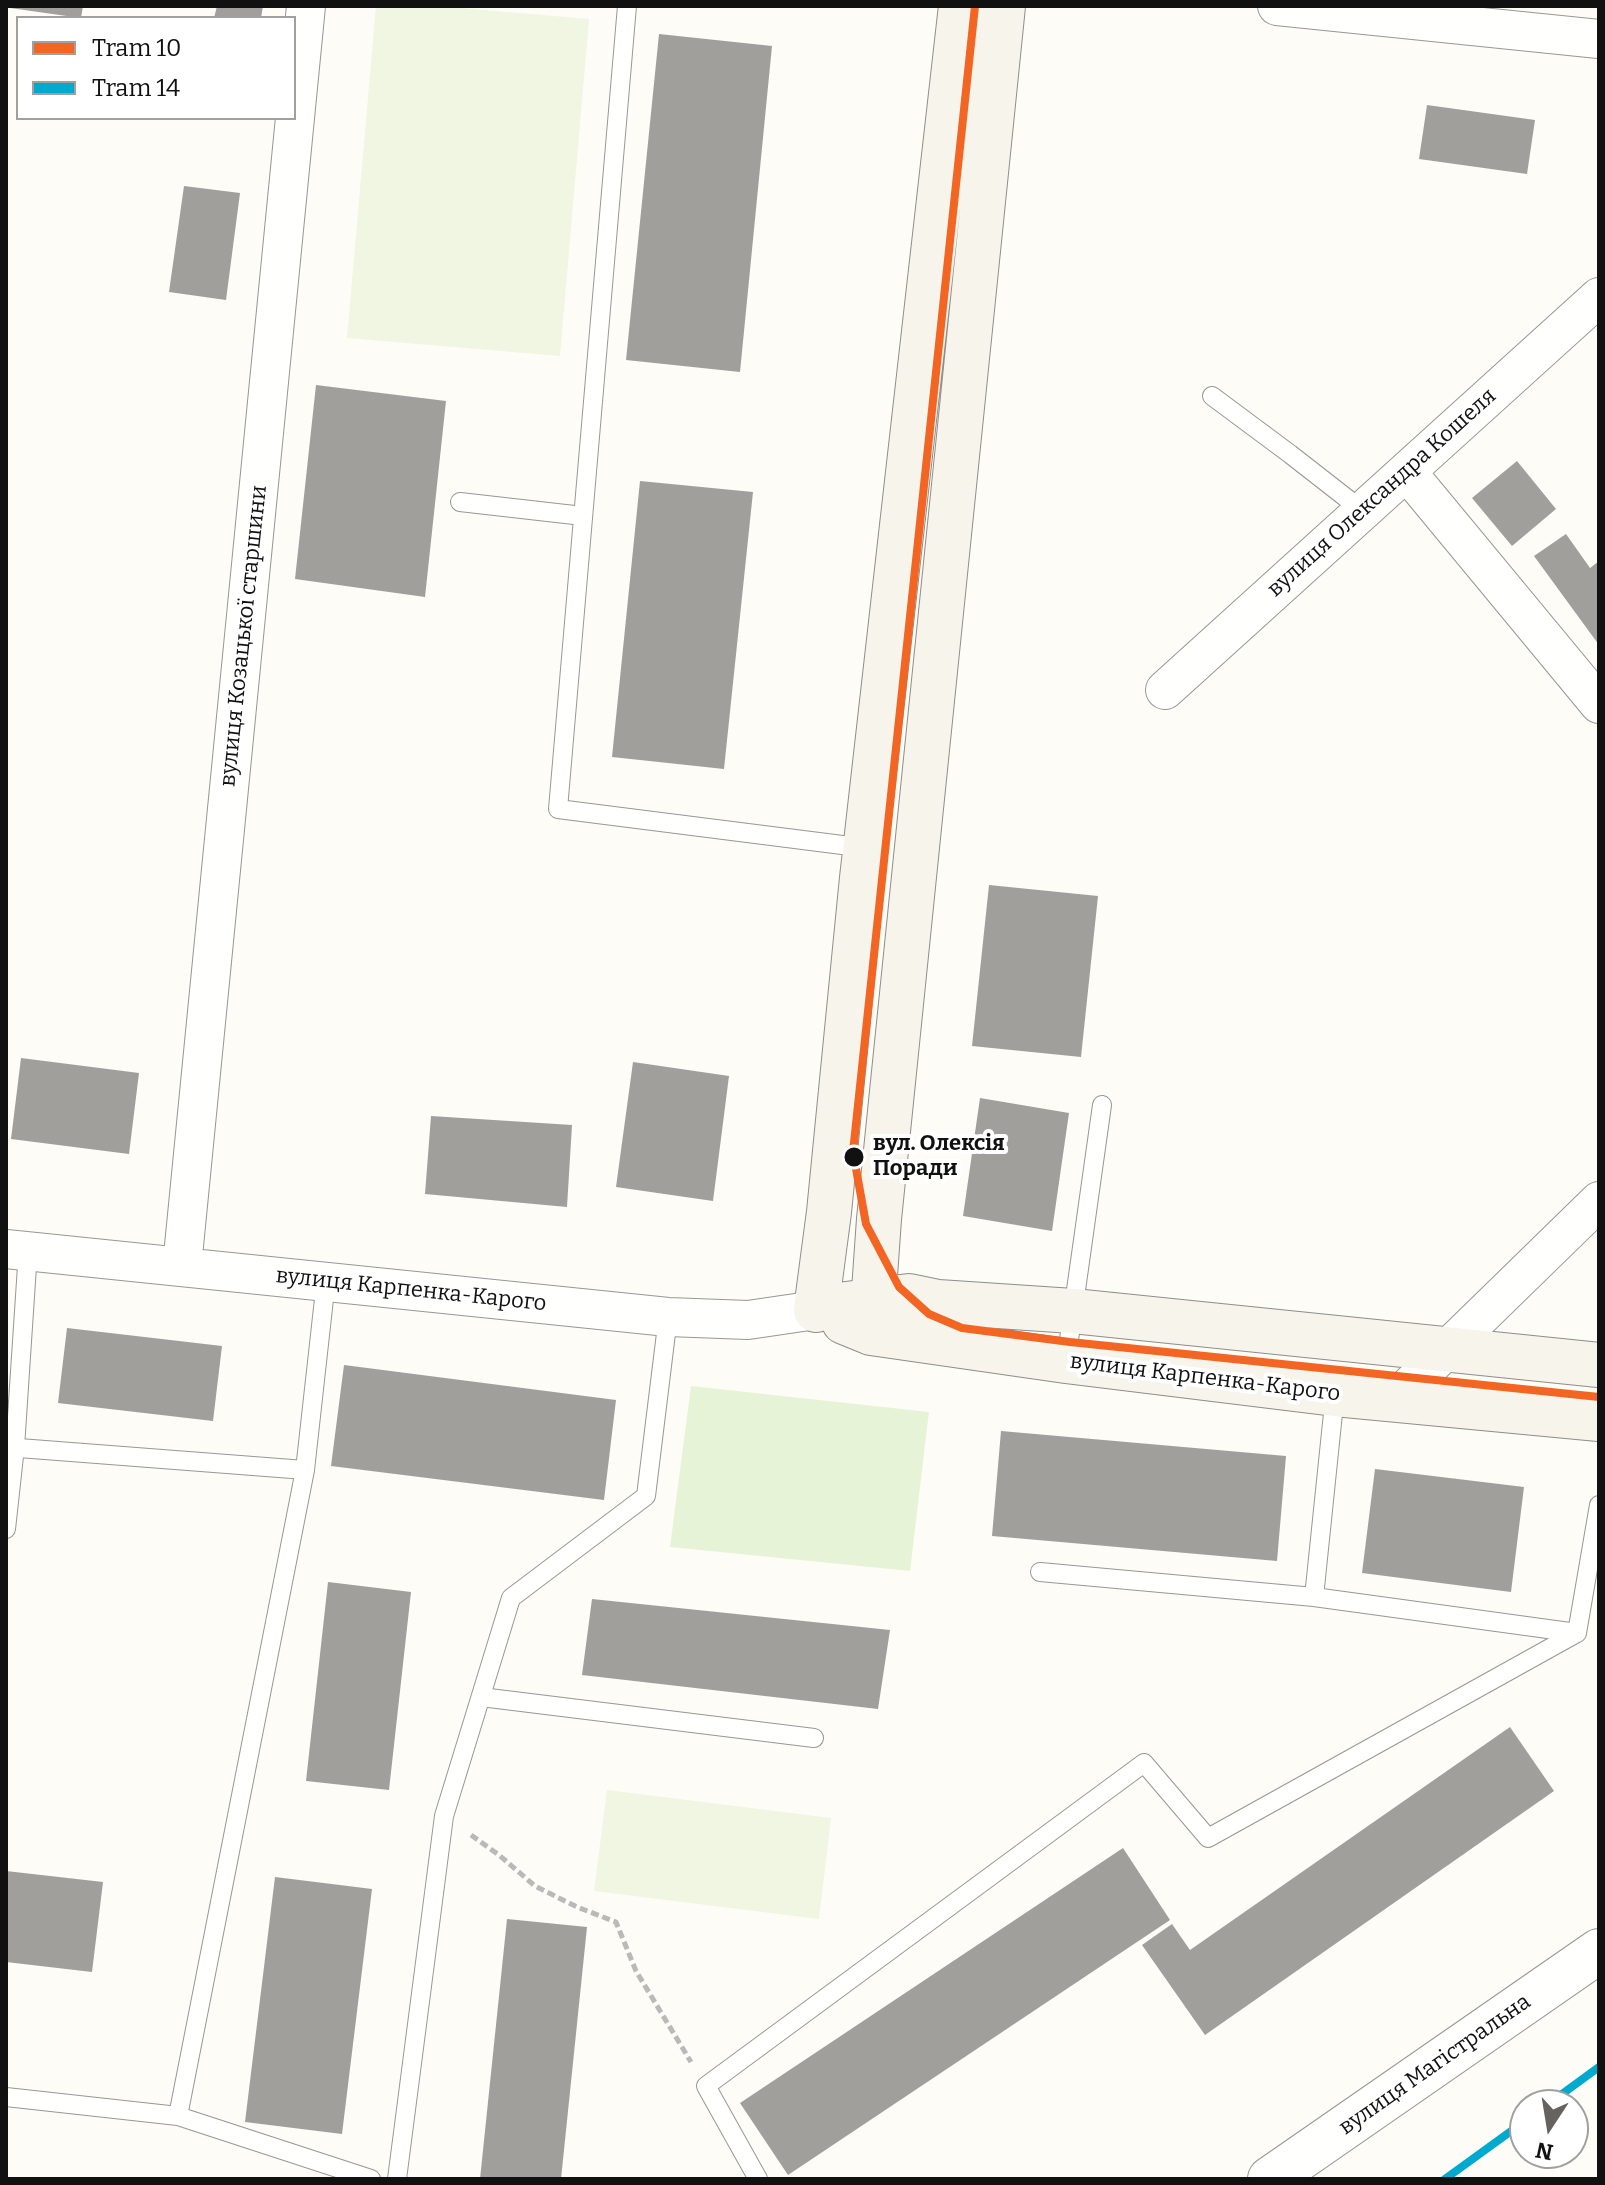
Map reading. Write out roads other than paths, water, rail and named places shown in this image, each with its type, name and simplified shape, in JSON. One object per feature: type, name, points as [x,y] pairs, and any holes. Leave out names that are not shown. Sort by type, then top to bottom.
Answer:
[{"type":"main road","points":[[816,1310],[961,6]]},
{"type":"main road","points":[[872,1316],[879,1219],[1003,6]]},
{"type":"main road","name":"вулиця Карпенка-Карого","points":[[872,1316],[909,1296],[938,1302],[1073,1311],[1599,1365]]},
{"type":"main road","name":"вулиця Карпенка-Карого","points":[[816,1310],[872,1316],[1066,1361],[1335,1394],[1599,1419]]},
{"type":"street","name":"вулиця Козацької старшини","points":[[296,108],[306,6]]},
{"type":"street","points":[[1277,6],[1599,39]]},
{"type":"street","name":"вулиця Козацької старшини","points":[[182,1266],[295,120]]},
{"type":"street","name":"вулиця Олександра Кошеля","points":[[1165,690],[1599,297]]},
{"type":"street","points":[[1407,472],[1599,704]]},
{"type":"street","points":[[1395,1400],[1599,1201]]},
{"type":"street","name":"вулиця Карпенка-Карого","points":[[17,1250],[668,1317],[748,1320],[816,1310]]},
{"type":"street","name":"вулиця Магістральна","points":[[1270,2179],[1599,1951]]},
{"type":"lane","points":[[627,6],[558,809],[866,848]]},
{"type":"lane","points":[[1212,396],[1363,511]]},
{"type":"lane","points":[[460,502],[583,516]]},
{"type":"lane","points":[[1066,1361],[1102,1105]]},
{"type":"lane","points":[[6,1529],[17,1250]]},
{"type":"lane","points":[[178,2116],[305,1470],[326,1281]]},
{"type":"lane","points":[[397,2179],[444,1816],[511,1598],[646,1496],[668,1317]]},
{"type":"lane","points":[[1314,1597],[1335,1394]]},
{"type":"lane","points":[[10,1447],[305,1470]]},
{"type":"lane","points":[[1577,1633],[1599,1505]]},
{"type":"lane","points":[[1040,1572],[1314,1597],[1577,1633]]},
{"type":"lane","points":[[758,2179],[706,2086],[1144,1763],[1208,1838],[1577,1633]]},
{"type":"lane","points":[[481,1697],[814,1738]]},
{"type":"lane","points":[[6,2097],[178,2116],[371,2179]]},
{"type":"tram line","name":"10","points":[[975,6],[853,1152],[866,1224],[899,1287],[929,1314],[962,1328],[1599,1397]]},
{"type":"tram line","name":"14","points":[[1569,2089],[1599,2067]]},
{"type":"tram line","name":"14","points":[[1445,2179],[1509,2133]]},
{"type":"place","name":"вул. Олексія Поради","points":[[854,1157]]}]
